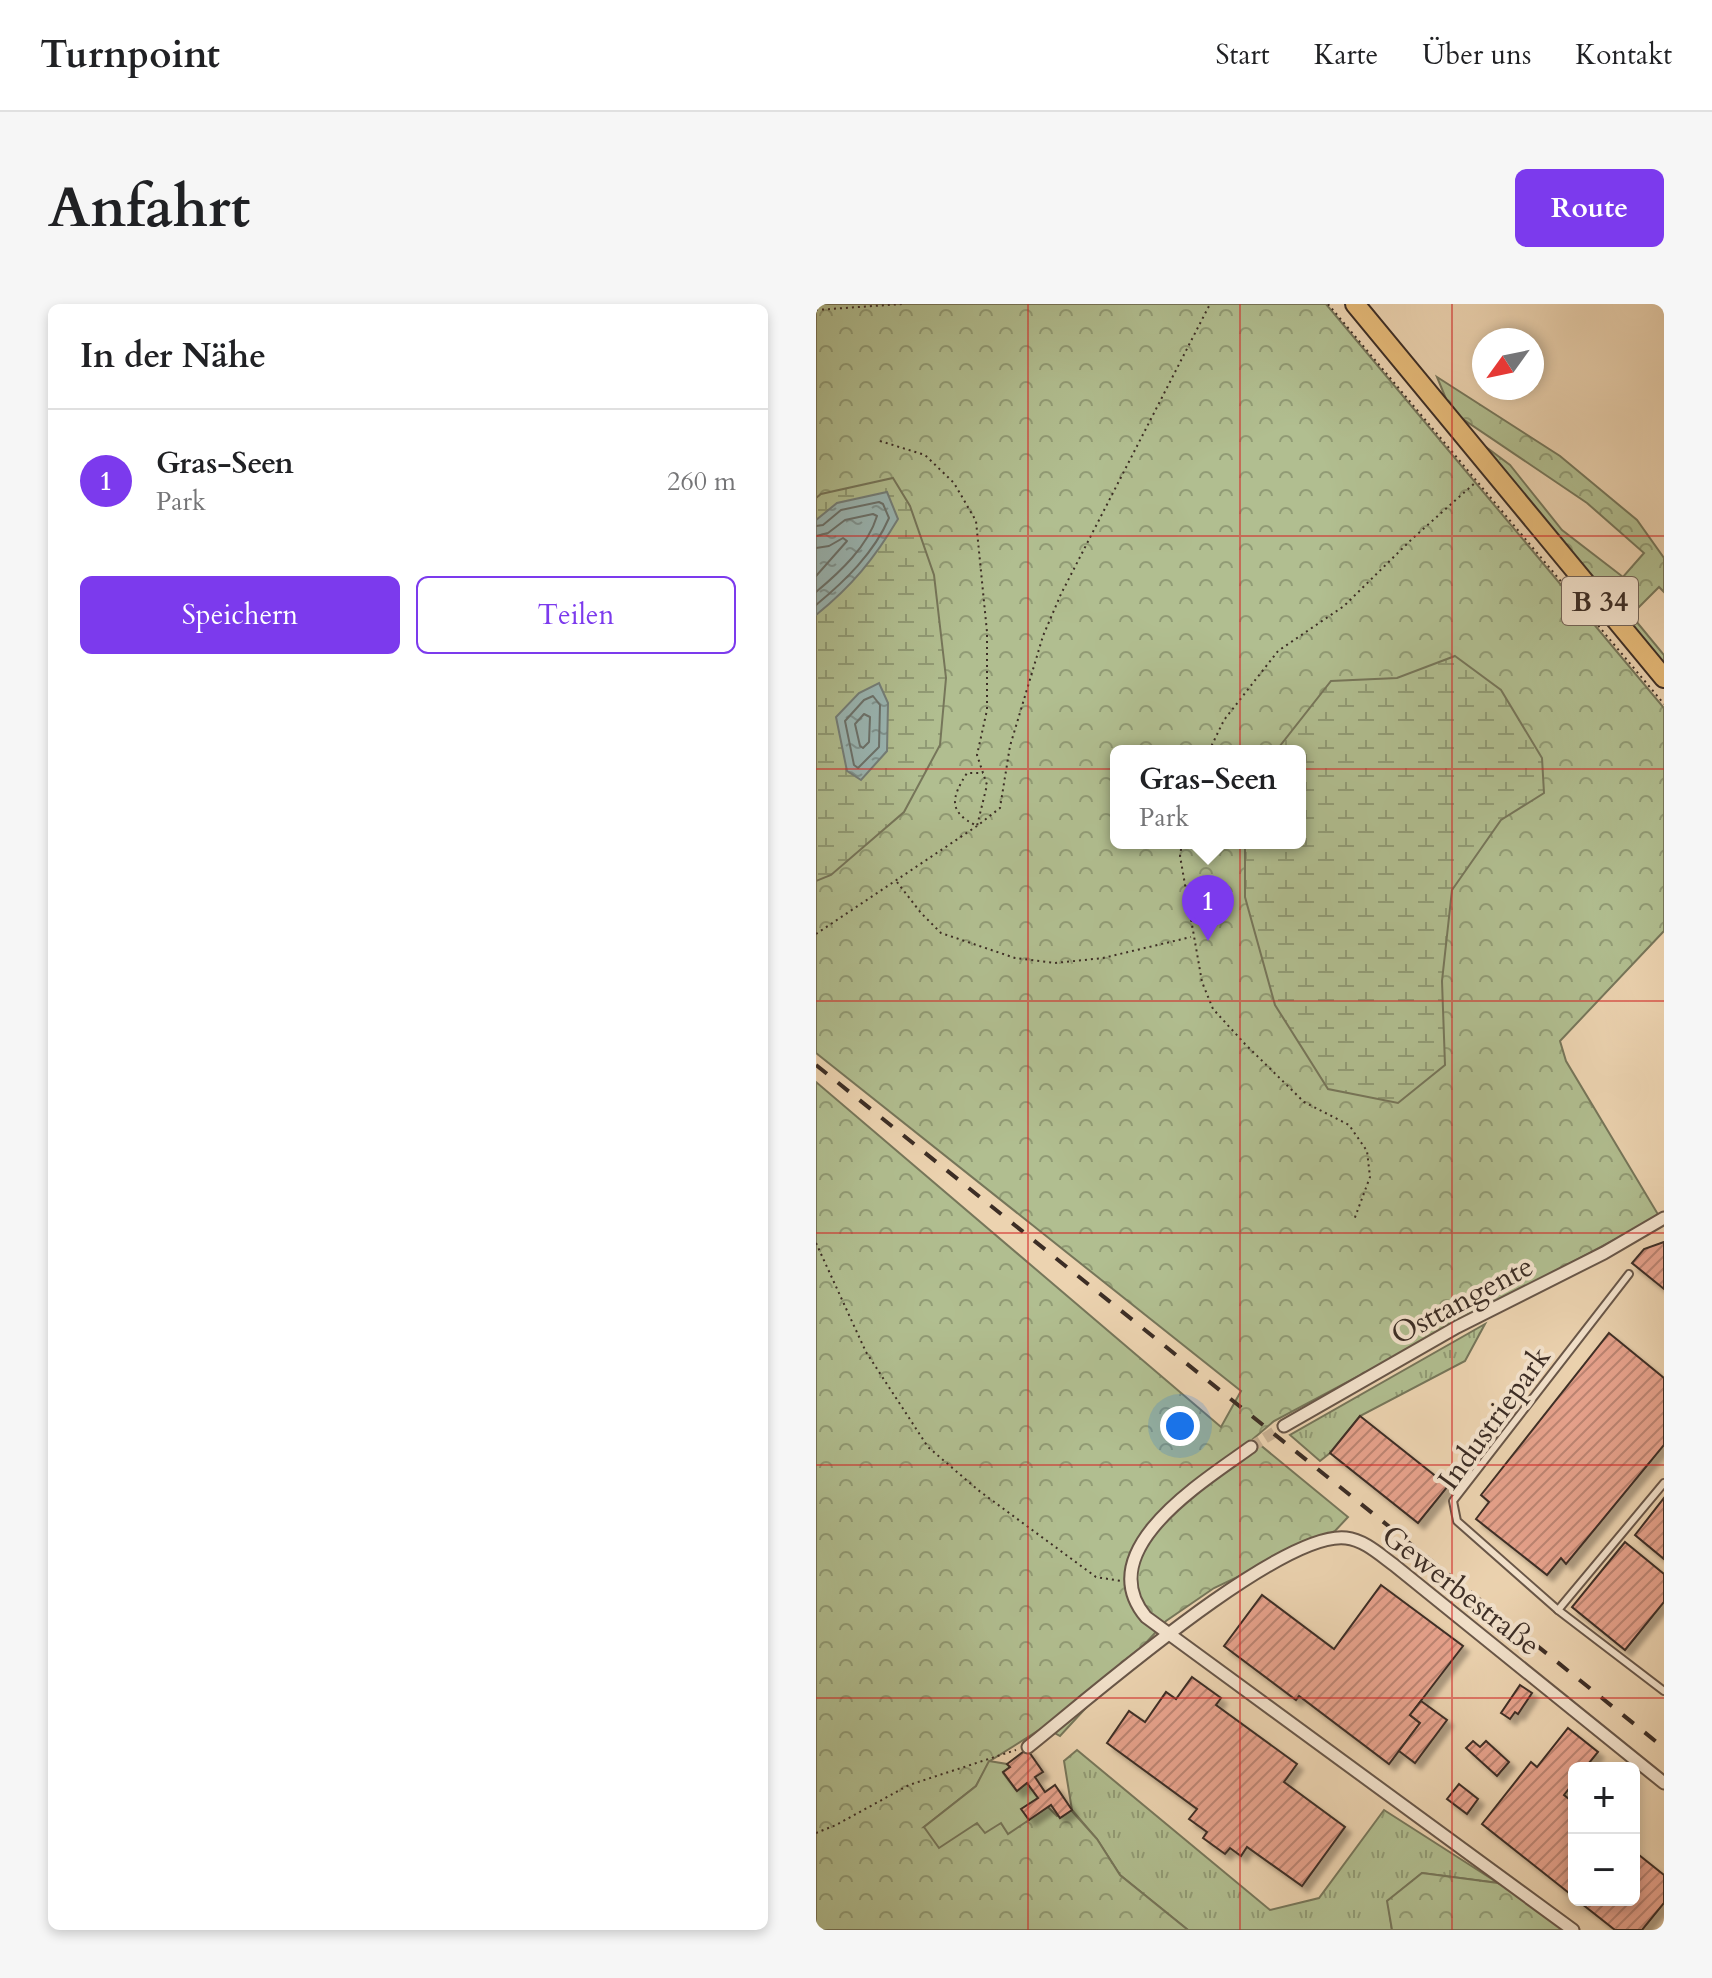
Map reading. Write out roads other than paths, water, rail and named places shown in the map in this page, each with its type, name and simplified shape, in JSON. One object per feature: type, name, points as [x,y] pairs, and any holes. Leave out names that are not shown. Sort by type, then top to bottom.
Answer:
[{"type":"main road","name":"B 34","points":[[1355,304],[1664,678]]},
{"type":"street","name":"Osttangente","points":[[1284,1426],[1457,1327],[1604,1253],[1664,1218]]},
{"type":"street","points":[[1251,1447],[1193,1490],[1154,1527],[1137,1550],[1130,1582],[1137,1606],[1146,1617],[1573,1930]]},
{"type":"street","name":"Gewerbestraße","points":[[1028,1747],[1227,1589],[1323,1540],[1346,1538],[1367,1545],[1394,1565],[1664,1783]]},
{"type":"lane","name":"Industriepark","points":[[1629,1274],[1453,1501],[1457,1521],[1558,1610],[1664,1691]]},
{"type":"lane","points":[[1558,1610],[1664,1483]]},
{"type":"water","points":[[887,492],[898,519],[862,571],[816,615],[816,520],[837,503]]},
{"type":"water","points":[[879,683],[888,703],[887,751],[861,780],[847,771],[836,717],[859,693]]},
{"type":"tunnel","points":[[1251,1447],[1284,1426]]},
{"type":"railway","points":[[816,1065],[1664,1748]]},
{"type":"place","name":"Gras-Seen","points":[[1208,941]]}]
